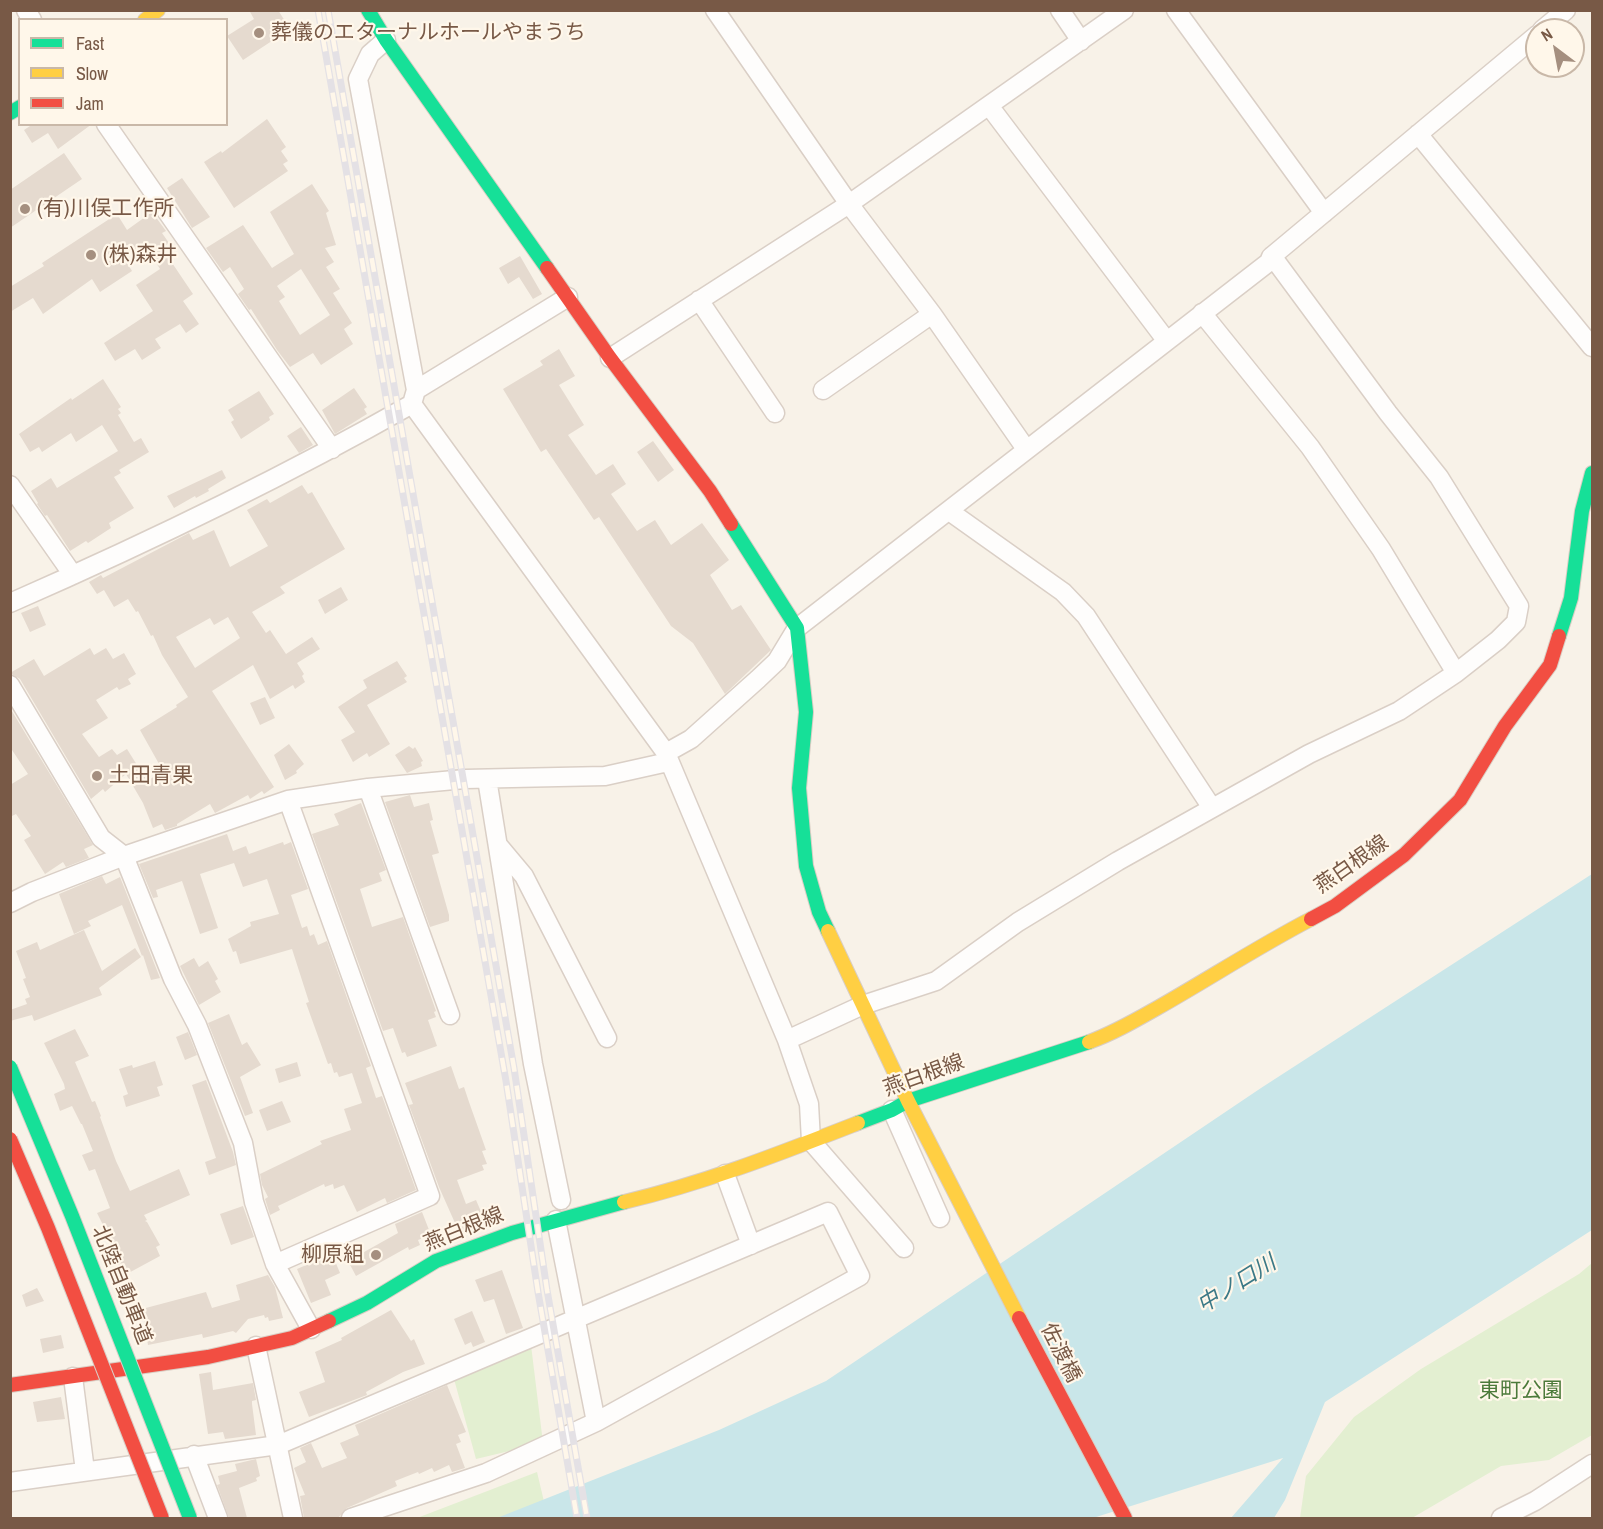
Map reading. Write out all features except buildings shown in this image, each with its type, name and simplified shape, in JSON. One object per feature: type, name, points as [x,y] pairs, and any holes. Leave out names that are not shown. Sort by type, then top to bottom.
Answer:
[{"type":"main road","points":[[368,10],[386,40],[610,358],[710,491],[798,628]]},
{"type":"main road","name":"燕白根線","points":[[10,1385],[208,1357],[292,1338],[367,1304],[436,1261],[512,1233],[676,1190],[725,1174],[892,1110],[908,1101],[1108,1035],[1191,989],[1261,945],[1335,906],[1404,855],[1460,800],[1504,726],[1550,665],[1571,598],[1582,511],[1593,473]]},
{"type":"main road","name":"佐渡橋","points":[[798,628],[806,712],[800,788],[806,866],[819,912],[908,1101],[1048,1376],[1125,1518]]},
{"type":"main road","name":"北陸自動車道","points":[[10,1068],[80,1238],[190,1518]]},
{"type":"main road","points":[[10,1139],[48,1228],[162,1518]]},
{"type":"street","points":[[715,10],[849,204],[932,314],[1026,449]]},
{"type":"street","points":[[1060,10],[1081,41]]},
{"type":"street","points":[[610,358],[849,204],[990,107],[1124,10]]},
{"type":"street","points":[[1176,10],[1324,213]]},
{"type":"street","points":[[386,40],[370,54],[358,79],[414,397],[667,758],[787,1040],[808,1104],[811,1140],[904,1248]]},
{"type":"street","points":[[10,903],[124,856],[288,800],[368,788],[487,778],[605,776],[667,758],[759,680],[777,661],[798,628],[1269,262],[1272,256],[1525,44]]},
{"type":"street","points":[[990,107],[1166,340]]},
{"type":"street","points":[[107,126],[332,449]]},
{"type":"street","points":[[1418,134],[1593,347]]},
{"type":"street","points":[[787,1040],[863,1005],[936,981],[1018,922],[1118,861],[1309,754],[1399,711],[1456,673],[1498,640],[1516,621],[1519,606],[1439,477],[1388,413],[1272,256]]},
{"type":"street","points":[[10,603],[73,576],[332,449],[568,297]]},
{"type":"street","points":[[699,300],[775,413]]},
{"type":"street","points":[[1202,313],[1310,447],[1382,549],[1456,673]]},
{"type":"street","points":[[823,390],[932,314]]},
{"type":"street","points":[[10,485],[73,576]]},
{"type":"street","points":[[949,511],[1063,592],[1086,616],[1212,808]]},
{"type":"street","points":[[10,685],[101,838],[124,856],[173,980],[196,1025],[243,1143],[254,1202],[275,1264],[311,1329]]},
{"type":"street","points":[[487,778],[533,1064],[561,1200]]},
{"type":"street","points":[[368,788],[450,1015]]},
{"type":"street","points":[[275,1264],[430,1196],[288,800]]},
{"type":"street","points":[[497,844],[524,876],[607,1038]]},
{"type":"street","points":[[892,1110],[940,1218]]},
{"type":"street","points":[[725,1174],[752,1245]]},
{"type":"street","points":[[10,1482],[278,1445],[828,1212],[860,1276],[596,1422],[486,1473],[351,1518]]},
{"type":"street","points":[[556,1220],[596,1422]]},
{"type":"street","points":[[256,1346],[293,1518]]},
{"type":"street","points":[[73,1377],[85,1471]]},
{"type":"street","points":[[194,1455],[218,1518]]},
{"type":"street","points":[[1501,1518],[1535,1501],[1593,1464]]},
{"type":"green space","name":"東町公園","points":[[1592,1263],[1592,1435],[1549,1460],[1501,1466],[1412,1518],[1300,1518],[1306,1476],[1354,1417],[1421,1369],[1579,1274]]},
{"type":"green space","points":[[531,1345],[543,1443],[476,1459],[454,1379]]},
{"type":"green space","points":[[537,1472],[546,1510],[527,1518],[417,1518]]},
{"type":"water","name":"中ノ口川","points":[[1592,874],[1592,1230],[1325,1402],[1285,1500],[1274,1518],[1231,1518],[1283,1458],[1093,1518],[497,1518],[719,1430],[826,1381],[1261,1088]]},
{"type":"railway","points":[[318,10],[506,1081],[538,1292],[577,1518]]},
{"type":"railway","points":[[328,10],[514,1068],[547,1290],[587,1518]]},
{"type":"traffic: fast","points":[[368,10],[386,40],[547,268]]},
{"type":"traffic: fast","points":[[10,113],[18,108]]},
{"type":"traffic: fast","points":[[1559,636],[1571,598],[1582,511],[1592,473]]},
{"type":"traffic: fast","points":[[731,524],[797,628],[806,712],[799,788],[806,866],[819,912],[828,931]]},
{"type":"traffic: fast","points":[[858,1123],[908,1101],[1089,1042]]},
{"type":"traffic: fast","points":[[10,1067],[72,1216],[190,1518]]},
{"type":"traffic: fast","points":[[329,1321],[367,1303],[436,1261],[512,1233],[624,1202]]},
{"type":"traffic: slow","points":[[148,18],[158,10]]},
{"type":"traffic: slow","points":[[1089,1042],[1142,1017],[1311,919]]},
{"type":"traffic: slow","points":[[828,931],[908,1101],[1019,1318]]},
{"type":"traffic: slow","points":[[624,1202],[713,1177],[858,1123]]},
{"type":"traffic: jam","points":[[547,268],[610,358],[710,491],[731,524]]},
{"type":"traffic: jam","points":[[1311,919],[1335,906],[1404,855],[1460,800],[1505,726],[1550,665],[1559,636]]},
{"type":"traffic: jam","points":[[10,1139],[48,1228],[162,1518]]},
{"type":"traffic: jam","points":[[1019,1318],[1125,1518]]},
{"type":"traffic: jam","points":[[10,1385],[208,1357],[292,1338],[329,1321]]},
{"type":"place","name":"葬儀のエターナルホールやまうち","points":[[259,33]]},
{"type":"place","name":"(有)川俣工作所","points":[[25,209]]},
{"type":"place","name":"(株)森井","points":[[91,255]]},
{"type":"place","name":"土田青果","points":[[97,776]]},
{"type":"place","name":"柳原組","points":[[376,1255]]}]
